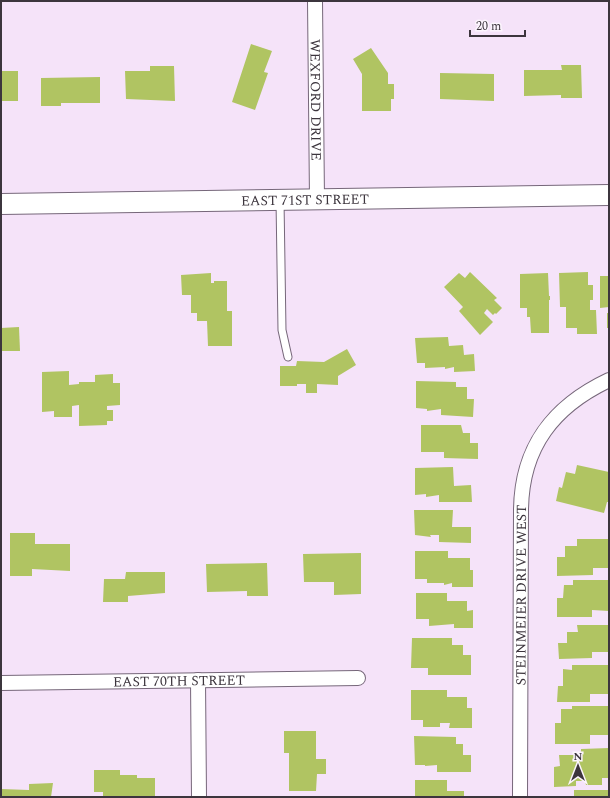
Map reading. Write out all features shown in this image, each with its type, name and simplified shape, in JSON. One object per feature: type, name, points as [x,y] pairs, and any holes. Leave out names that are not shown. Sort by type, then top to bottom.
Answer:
[{"type":"main road","name":"EAST 71ST STREET","points":[[1,204],[609,195]]},
{"type":"street","name":"WEXFORD DRIVE","points":[[315,1],[317,200]]},
{"type":"street","name":"STEINMEIER DRIVE WEST","points":[[520,797],[521,509],[523,483],[527,466],[538,442],[553,420],[581,394],[609,380]]},
{"type":"street","name":"EAST 70TH STREET","points":[[1,683],[358,678]]},
{"type":"street","points":[[198,680],[199,797]]},
{"type":"lane","points":[[280,200],[282,330],[288,357]]},
{"type":"building","points":[[251,44],[272,51],[264,72],[268,73],[255,110],[232,102]]},
{"type":"building","points":[[371,48],[388,73],[388,84],[394,84],[394,99],[391,99],[391,111],[362,111],[362,74],[353,59]]},
{"type":"building","points":[[561,65],[581,65],[582,98],[561,98],[561,95],[524,96],[524,70],[562,70]]},
{"type":"building","points":[[150,66],[174,66],[175,101],[126,99],[125,71],[150,71]]},
{"type":"building","points":[[1,71],[18,71],[18,101],[1,101]]},
{"type":"building","points":[[440,73],[494,74],[494,101],[440,99]]},
{"type":"building","points":[[100,77],[100,103],[61,103],[61,106],[41,106],[41,78]]},
{"type":"building","points":[[470,272],[497,298],[494,300],[502,308],[493,315],[487,309],[484,313],[493,322],[480,335],[459,311],[463,307],[444,287],[459,273],[465,278]]},
{"type":"building","points":[[588,272],[588,285],[593,285],[593,300],[590,300],[590,310],[596,310],[597,334],[577,334],[577,328],[566,328],[566,307],[560,307],[559,273]]},
{"type":"building","points":[[211,273],[211,283],[214,283],[214,281],[227,281],[227,311],[232,311],[232,346],[208,346],[207,321],[197,321],[197,313],[191,313],[191,295],[182,295],[181,275]]},
{"type":"building","points":[[548,273],[550,296],[549,333],[531,333],[530,317],[527,317],[527,308],[520,308],[520,274]]},
{"type":"building","points":[[600,276],[609,276],[609,307],[600,308]]},
{"type":"building","points":[[607,313],[609,313],[609,328],[607,328]]},
{"type":"building","points":[[19,327],[20,351],[1,351],[1,328]]},
{"type":"building","points":[[448,337],[449,346],[463,345],[464,355],[474,354],[475,371],[454,372],[454,367],[445,369],[445,367],[425,368],[425,363],[417,363],[415,338]]},
{"type":"building","points":[[347,349],[356,365],[338,376],[338,385],[317,384],[317,393],[306,393],[306,384],[297,384],[297,386],[280,386],[280,366],[296,366],[297,361],[324,362]]},
{"type":"building","points":[[69,371],[69,385],[79,384],[79,382],[95,382],[95,375],[113,374],[113,383],[120,383],[120,405],[107,406],[107,410],[113,410],[113,421],[107,421],[107,425],[79,426],[79,405],[72,406],[72,417],[54,417],[54,411],[42,412],[42,372]]},
{"type":"building","points":[[416,381],[456,382],[456,387],[467,387],[467,399],[474,399],[473,417],[441,415],[441,409],[427,411],[427,409],[416,408]]},
{"type":"building","points":[[421,425],[461,425],[463,433],[470,433],[470,443],[478,443],[478,459],[444,458],[444,452],[421,452]]},
{"type":"building","points":[[577,465],[609,472],[609,502],[607,502],[604,513],[556,501],[559,487],[562,488],[566,472],[575,474]]},
{"type":"building","points":[[453,467],[454,486],[471,485],[472,502],[439,502],[439,495],[426,497],[426,494],[415,495],[415,468]]},
{"type":"building","points":[[414,510],[453,510],[452,527],[471,527],[471,543],[439,542],[439,535],[430,535],[431,537],[415,535]]},
{"type":"building","points":[[10,533],[35,533],[35,544],[70,544],[70,571],[32,569],[32,576],[10,576]]},
{"type":"building","points":[[577,539],[609,539],[609,568],[593,568],[593,575],[557,576],[557,557],[565,557],[565,546],[577,546]]},
{"type":"building","points":[[415,551],[448,551],[448,558],[470,558],[470,570],[473,570],[473,587],[452,587],[452,583],[444,585],[444,583],[427,583],[427,579],[415,579]]},
{"type":"building","points":[[361,553],[361,594],[334,595],[334,582],[304,582],[303,554]]},
{"type":"building","points":[[267,563],[268,596],[247,596],[247,591],[207,592],[206,564]]},
{"type":"building","points":[[126,572],[165,572],[165,593],[128,596],[128,602],[103,602],[104,579],[125,579]]},
{"type":"building","points":[[573,580],[609,580],[609,611],[592,610],[592,617],[557,617],[557,598],[563,598],[564,585],[573,585]]},
{"type":"building","points":[[416,593],[447,593],[447,601],[467,601],[467,611],[473,610],[473,628],[454,628],[454,624],[429,626],[429,619],[416,619]]},
{"type":"building","points":[[577,625],[609,625],[609,652],[592,652],[592,658],[559,659],[558,643],[567,643],[567,632],[578,632]]},
{"type":"building","points":[[412,638],[452,638],[452,645],[463,645],[463,655],[471,655],[471,675],[428,675],[428,668],[411,668]]},
{"type":"building","points":[[572,665],[609,665],[609,694],[590,694],[590,702],[557,702],[558,686],[563,686],[563,669],[572,670]]},
{"type":"building","points":[[411,690],[447,690],[447,697],[467,697],[467,708],[472,708],[472,728],[449,728],[450,723],[440,723],[440,727],[423,727],[423,720],[411,720]]},
{"type":"building","points":[[572,706],[609,706],[609,735],[590,735],[590,744],[555,744],[555,723],[561,723],[561,709],[572,709]]},
{"type":"building","points":[[284,731],[316,731],[316,759],[326,759],[326,774],[317,774],[316,791],[289,791],[289,753],[284,753]]},
{"type":"building","points":[[414,736],[456,737],[456,744],[463,744],[463,755],[471,755],[471,772],[437,772],[437,765],[415,765]]},
{"type":"building","points":[[609,748],[609,778],[602,778],[602,785],[586,785],[585,781],[576,781],[576,786],[554,787],[554,767],[560,766],[559,755],[581,755],[581,749]]},
{"type":"building","points":[[94,770],[120,770],[120,775],[137,775],[137,778],[155,778],[155,797],[103,797],[103,792],[94,792]]},
{"type":"building","points":[[415,780],[447,780],[447,791],[464,791],[464,797],[415,797]]},
{"type":"building","points":[[53,783],[51,797],[1,797],[1,789],[29,790],[29,784]]},
{"type":"building","points":[[574,790],[609,790],[609,797],[574,797]]}]
